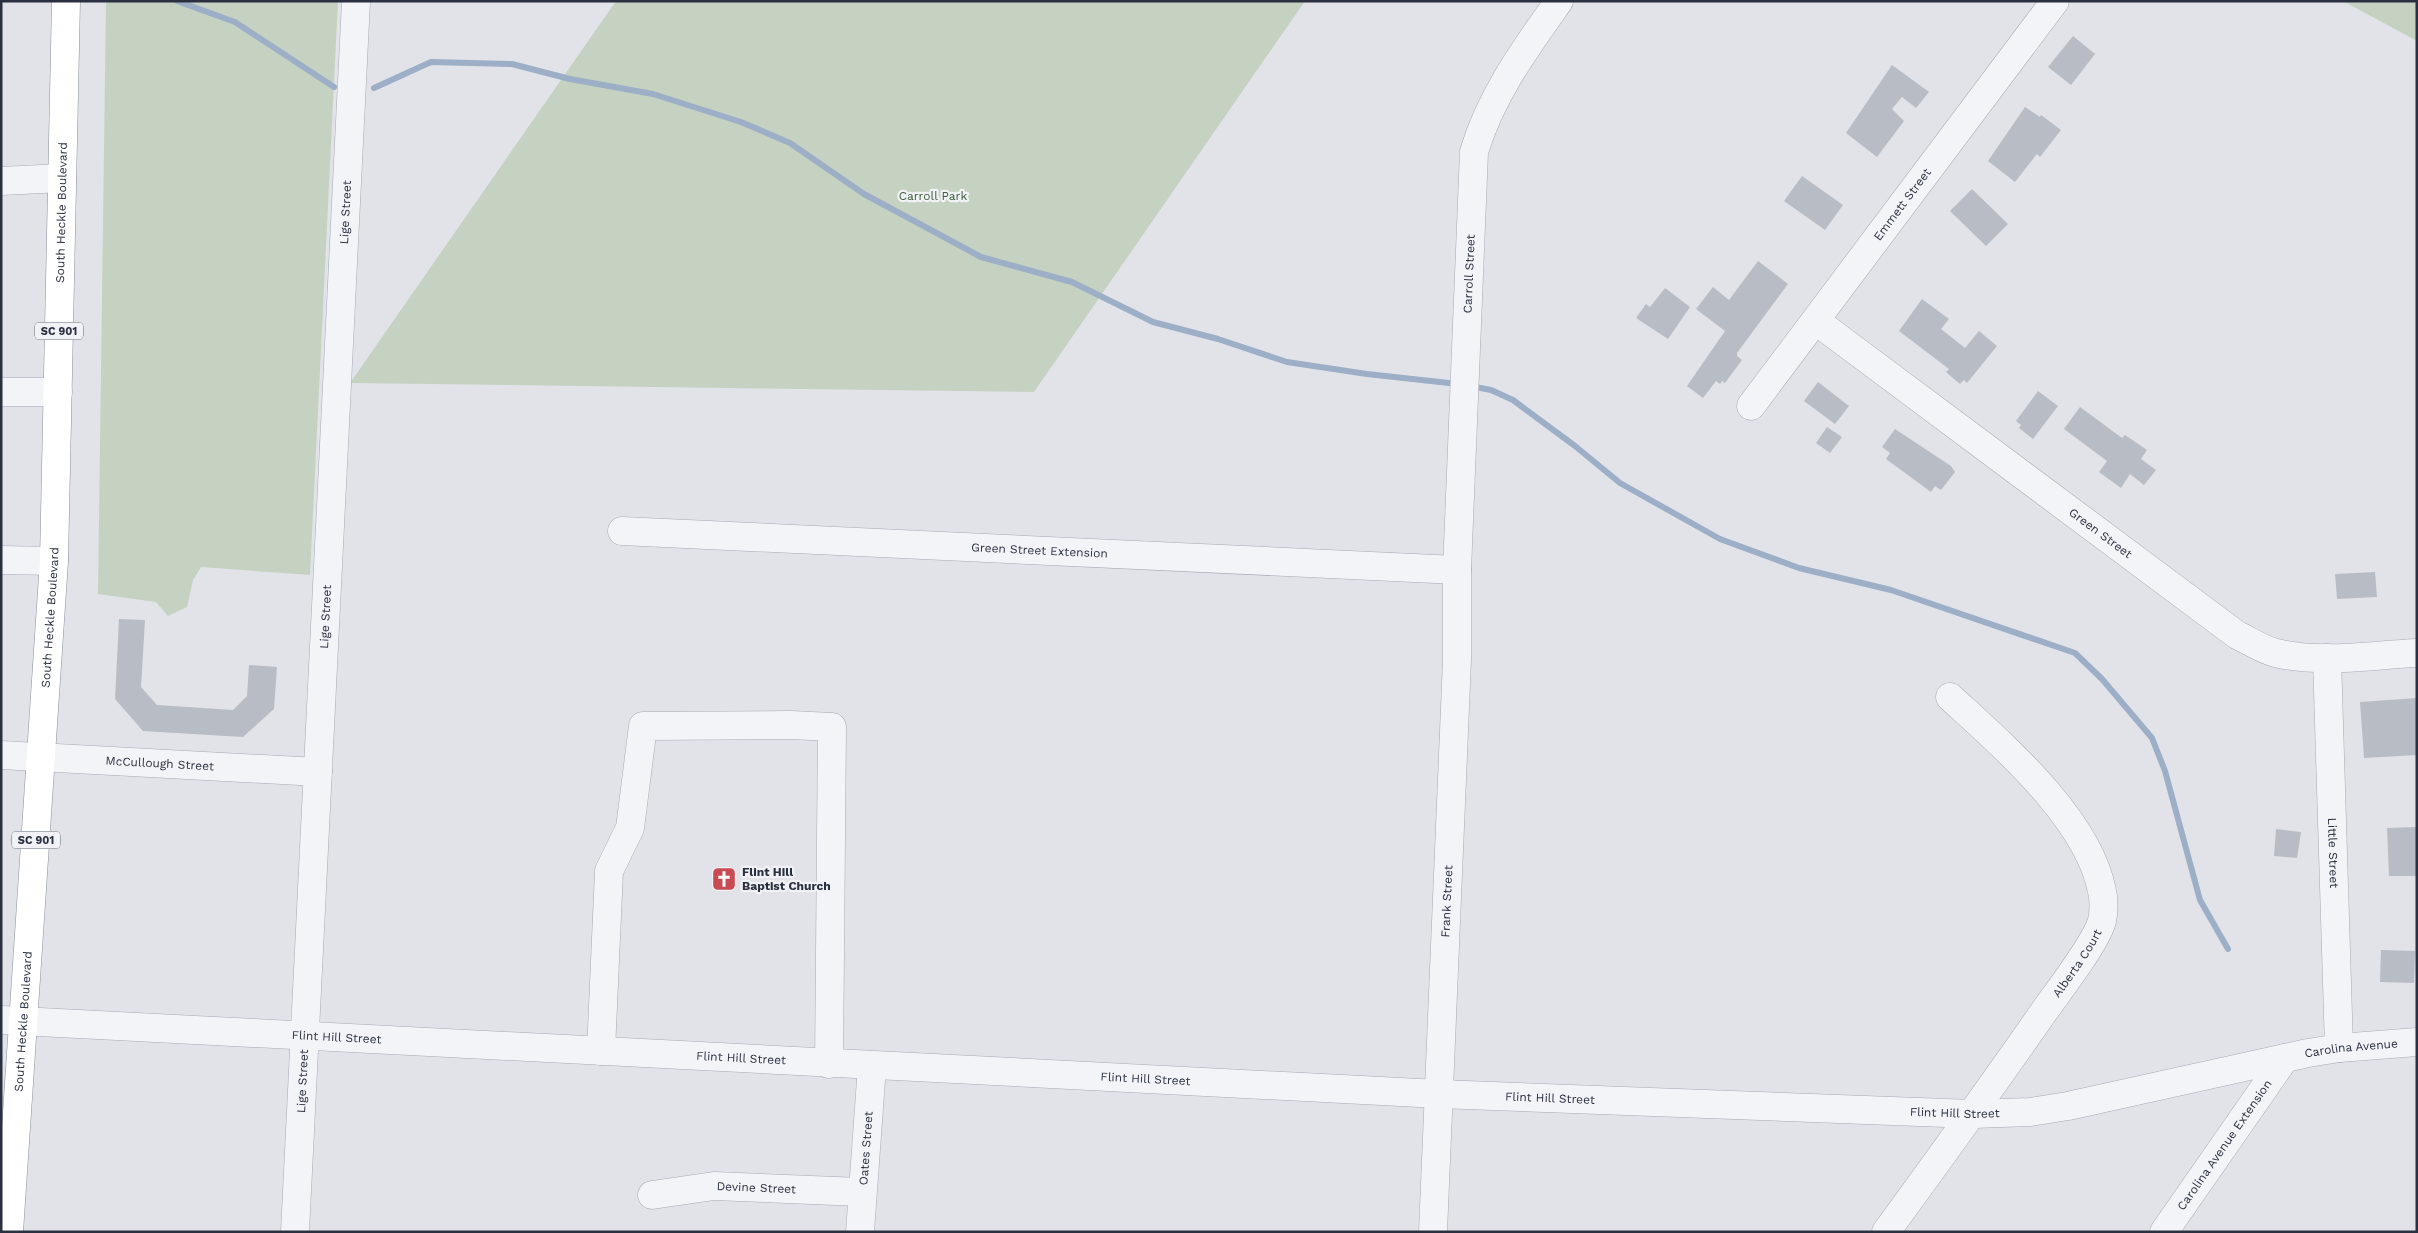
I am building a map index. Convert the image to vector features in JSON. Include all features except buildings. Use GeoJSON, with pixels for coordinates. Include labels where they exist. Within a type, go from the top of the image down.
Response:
{"type":"FeatureCollection","features":[{"type":"Feature","properties":{"kind":"highway","name":"South Heckle Boulevard"},"geometry":{"type":"LineString","coordinates":[[9,1232],[12,1020],[42,758],[54,561],[66,1]]}},
{"type":"Feature","properties":{"kind":"street","name":"Lige Street"},"geometry":{"type":"LineString","coordinates":[[294,1232],[356,1]]}},
{"type":"Feature","properties":{"kind":"street","name":"Carroll Street"},"geometry":{"type":"LineString","coordinates":[[1457,570],[1474,152],[1483,124],[1496,96],[1516,61],[1559,1]]}},
{"type":"Feature","properties":{"kind":"street","name":"Emmett Street"},"geometry":{"type":"LineString","coordinates":[[1751,406],[2055,1]]}},
{"type":"Feature","properties":{"kind":"street"},"geometry":{"type":"LineString","coordinates":[[1,181],[62,178]]}},
{"type":"Feature","properties":{"kind":"street","name":"Green Street"},"geometry":{"type":"LineString","coordinates":[[1816,321],[2238,635],[2274,652],[2296,657],[2327,658],[2417,653]]}},
{"type":"Feature","properties":{"kind":"street"},"geometry":{"type":"LineString","coordinates":[[1,392],[58,392]]}},
{"type":"Feature","properties":{"kind":"street","name":"Green Street Extension"},"geometry":{"type":"LineString","coordinates":[[622,531],[1457,570]]}},
{"type":"Feature","properties":{"kind":"street"},"geometry":{"type":"LineString","coordinates":[[1,560],[54,561]]}},
{"type":"Feature","properties":{"kind":"street","name":"Frank Street"},"geometry":{"type":"LineString","coordinates":[[1433,1232],[1457,660],[1457,570]]}},
{"type":"Feature","properties":{"kind":"street","name":"Little Street"},"geometry":{"type":"LineString","coordinates":[[2327,658],[2340,1048]]}},
{"type":"Feature","properties":{"kind":"street","name":"Alberta Court"},"geometry":{"type":"LineString","coordinates":[[1886,1232],[1973,1114],[2094,936],[2102,921],[2102,892],[2088,850],[2055,804],[2008,751],[1950,697]]}},
{"type":"Feature","properties":{"kind":"street"},"geometry":{"type":"LineString","coordinates":[[601,1051],[609,871],[630,828],[643,726],[824,726],[832,727],[829,1064]]}},
{"type":"Feature","properties":{"kind":"street","name":"McCullough Street"},"geometry":{"type":"LineString","coordinates":[[1,755],[318,772]]}},
{"type":"Feature","properties":{"kind":"street","name":"Flint Hill Street"},"geometry":{"type":"LineString","coordinates":[[12,1020],[304,1034],[829,1064],[1438,1094],[1973,1114],[2030,1112],[2068,1106],[2285,1058]]}},
{"type":"Feature","properties":{"kind":"street","name":"Carolina Avenue"},"geometry":{"type":"LineString","coordinates":[[2285,1058],[2340,1048],[2417,1042]]}},
{"type":"Feature","properties":{"kind":"street","name":"Carolina Avenue Extension"},"geometry":{"type":"LineString","coordinates":[[2164,1232],[2285,1058]]}},
{"type":"Feature","properties":{"kind":"street","name":"Oates Street"},"geometry":{"type":"LineString","coordinates":[[860,1232],[872,1066]]}},
{"type":"Feature","properties":{"kind":"street","name":"Devine Street"},"geometry":{"type":"LineString","coordinates":[[652,1195],[714,1186],[862,1192]]}},
{"type":"Feature","properties":{"kind":"green space"},"geometry":{"type":"Polygon","coordinates":[[[106,1],[338,1],[310,575],[201,567],[193,580],[187,607],[168,616],[156,602],[98,594],[106,1]]]}},
{"type":"Feature","properties":{"kind":"green space","name":"Carroll Park"},"geometry":{"type":"Polygon","coordinates":[[[616,1],[1305,1],[1034,392],[350,383],[616,1]]]}},
{"type":"Feature","properties":{"kind":"green space"},"geometry":{"type":"Polygon","coordinates":[[[2343,1],[2417,1],[2417,41],[2343,1]]]}},
{"type":"Feature","properties":{"kind":"waterway"},"geometry":{"type":"LineString","coordinates":[[177,1],[235,22],[334,87]]}},
{"type":"Feature","properties":{"kind":"waterway"},"geometry":{"type":"LineString","coordinates":[[374,88],[431,62],[512,64],[570,79],[653,94],[741,122],[790,143],[864,194],[981,257],[1072,282],[1153,322],[1218,339],[1287,362],[1367,374],[1458,384]]}},
{"type":"Feature","properties":{"kind":"waterway"},"geometry":{"type":"LineString","coordinates":[[1470,386],[1491,390],[1513,400],[1575,446],[1620,483],[1720,539],[1799,568],[1891,590],[2075,653],[2102,679],[2152,738],[2165,771],[2200,900],[2228,949]]}},
{"type":"Feature","properties":{"kind":"place","name":"Flint Hill Baptist Church"},"geometry":{"type":"Point","coordinates":[724,879]}}]}
